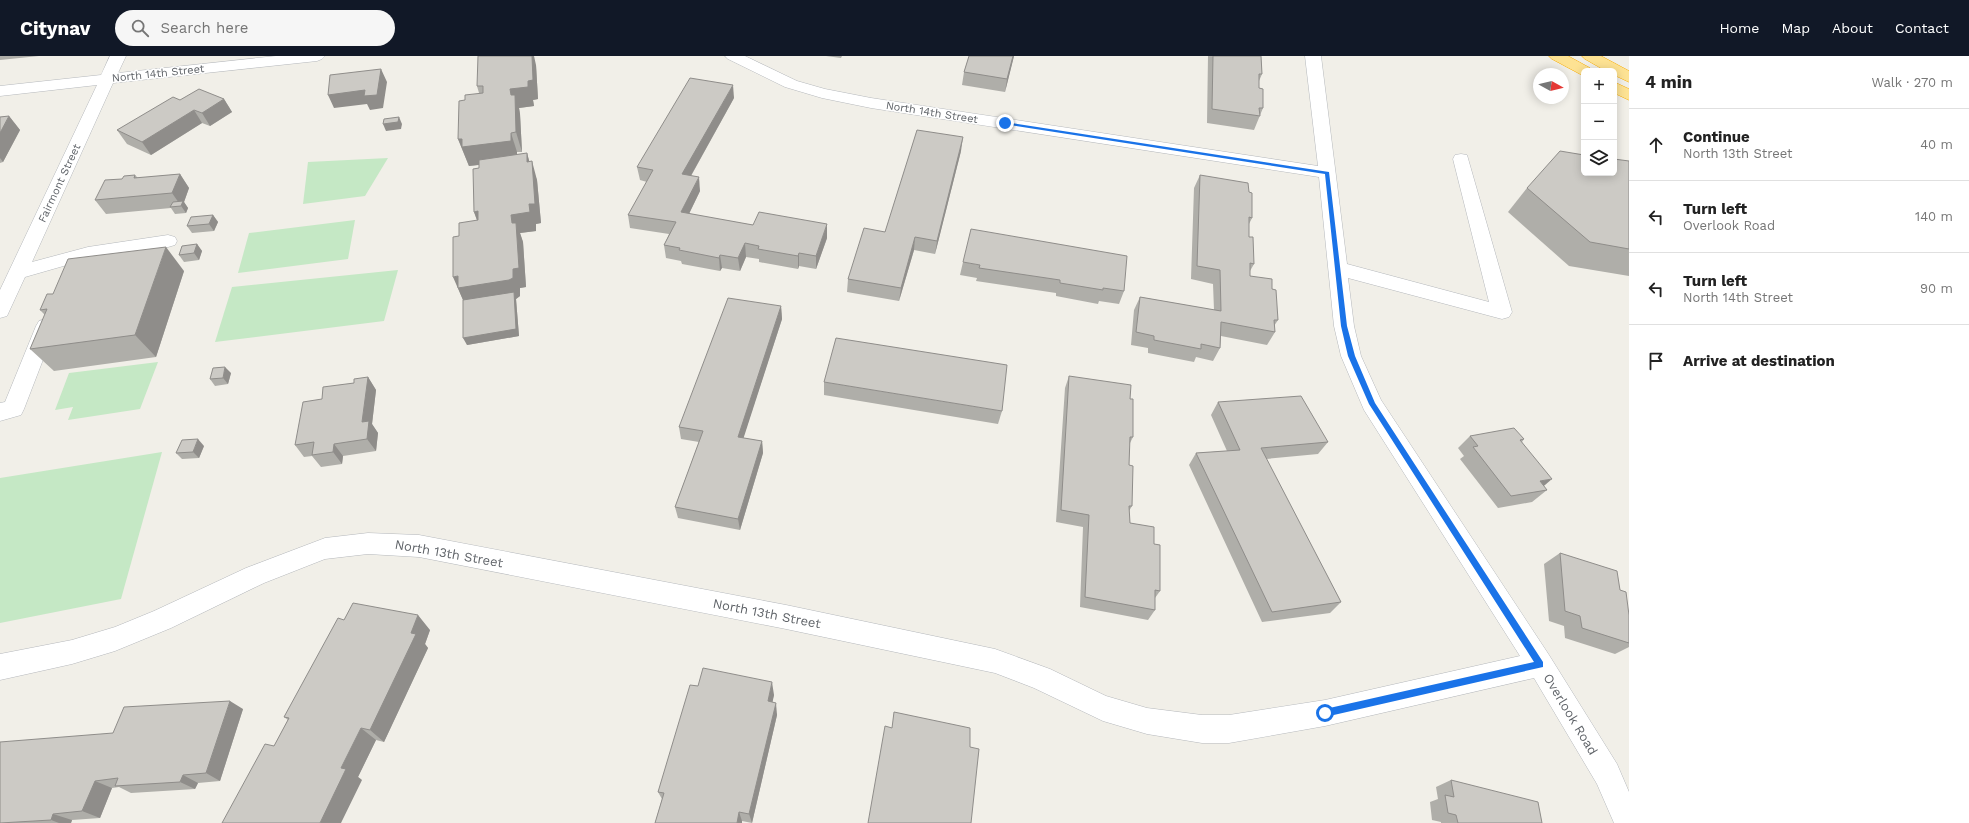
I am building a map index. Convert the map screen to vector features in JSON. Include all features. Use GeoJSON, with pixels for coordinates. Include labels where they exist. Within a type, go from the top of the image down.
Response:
{"type":"FeatureCollection","features":[{"type":"Feature","properties":{"kind":"highway"},"geometry":{"type":"LineString","coordinates":[[1557,56],[1581,69]]}},
{"type":"Feature","properties":{"kind":"highway"},"geometry":{"type":"LineString","coordinates":[[1590,56],[1629,77]]}},
{"type":"Feature","properties":{"kind":"highway"},"geometry":{"type":"LineString","coordinates":[[1617,89],[1629,95]]}},
{"type":"Feature","properties":{"kind":"street","name":"North 14th Street"},"geometry":{"type":"LineString","coordinates":[[0,91],[317,56]]}},
{"type":"Feature","properties":{"kind":"street","name":"North 14th Street"},"geometry":{"type":"LineString","coordinates":[[733,56],[791,84],[822,93],[871,103],[1327,173]]}},
{"type":"Feature","properties":{"kind":"street","name":"Overlook Road"},"geometry":{"type":"LineString","coordinates":[[1313,56],[1344,326],[1352,356],[1372,404],[1540,664],[1607,774],[1628,823]]}},
{"type":"Feature","properties":{"kind":"street","name":"Fairmont Street"},"geometry":{"type":"LineString","coordinates":[[0,311],[108,79],[123,57]]}},
{"type":"Feature","properties":{"kind":"street"},"geometry":{"type":"LineString","coordinates":[[1337,268],[1502,312],[1461,159]]}},
{"type":"Feature","properties":{"kind":"street"},"geometry":{"type":"LineString","coordinates":[[17,274],[88,253],[168,241]]}},
{"type":"Feature","properties":{"kind":"street"},"geometry":{"type":"LineString","coordinates":[[65,279],[73,258]]}},
{"type":"Feature","properties":{"kind":"street"},"geometry":{"type":"LineString","coordinates":[[0,412],[13,409],[53,308]]}},
{"type":"Feature","properties":{"kind":"street","name":"North 13th Street"},"geometry":{"type":"LineString","coordinates":[[0,667],[63,656],[115,640],[179,612],[240,581],[292,560],[337,546],[383,542],[419,546],[727,605],[995,661],[1041,678],[1103,708],[1147,722],[1202,729],[1229,729],[1325,713],[1540,664]]}},
{"type":"Feature","properties":{"kind":"green space"},"geometry":{"type":"Polygon","coordinates":[[[388,158],[365,196],[303,204],[308,162],[388,158]]]}},
{"type":"Feature","properties":{"kind":"green space"},"geometry":{"type":"Polygon","coordinates":[[[355,220],[348,259],[238,273],[249,233],[355,220]]]}},
{"type":"Feature","properties":{"kind":"green space"},"geometry":{"type":"Polygon","coordinates":[[[398,270],[384,321],[215,342],[232,287],[398,270]]]}},
{"type":"Feature","properties":{"kind":"green space"},"geometry":{"type":"Polygon","coordinates":[[[158,362],[140,409],[68,420],[73,407],[55,410],[69,373],[158,362]]]}},
{"type":"Feature","properties":{"kind":"green space"},"geometry":{"type":"Polygon","coordinates":[[[162,452],[121,599],[0,623],[0,478],[162,452]]]}},
{"type":"Feature","properties":{"kind":"building"},"geometry":{"type":"Polygon","coordinates":[[[478,56],[532,56],[533,80],[528,81],[528,87],[510,89],[511,95],[515,95],[516,132],[511,133],[511,141],[462,147],[462,139],[458,139],[459,101],[465,100],[465,95],[483,93],[483,86],[477,86],[478,56]]]}},
{"type":"Feature","properties":{"kind":"building"},"geometry":{"type":"Polygon","coordinates":[[[969,56],[1013,56],[1007,79],[964,72],[969,56]]]}},
{"type":"Feature","properties":{"kind":"building"},"geometry":{"type":"Polygon","coordinates":[[[1213,56],[1261,56],[1262,74],[1259,74],[1259,88],[1263,89],[1263,108],[1259,108],[1260,116],[1212,109],[1213,56]]]}},
{"type":"Feature","properties":{"kind":"building"},"geometry":{"type":"Polygon","coordinates":[[[381,69],[377,95],[364,96],[365,90],[328,95],[330,75],[381,69]]]}},
{"type":"Feature","properties":{"kind":"building"},"geometry":{"type":"Polygon","coordinates":[[[690,78],[733,85],[682,174],[699,177],[681,212],[753,225],[759,212],[827,224],[816,256],[799,253],[798,256],[758,249],[759,246],[745,243],[738,258],[720,255],[719,258],[679,250],[680,248],[664,245],[676,222],[628,215],[653,170],[637,167],[690,78]]]}},
{"type":"Feature","properties":{"kind":"building"},"geometry":{"type":"Polygon","coordinates":[[[199,89],[224,99],[202,113],[194,110],[142,142],[117,130],[173,97],[180,100],[199,89]]]}},
{"type":"Feature","properties":{"kind":"building"},"geometry":{"type":"Polygon","coordinates":[[[9,116],[0,133],[0,117],[9,116]]]}},
{"type":"Feature","properties":{"kind":"building"},"geometry":{"type":"Polygon","coordinates":[[[399,117],[398,122],[383,124],[384,119],[399,117]]]}},
{"type":"Feature","properties":{"kind":"building"},"geometry":{"type":"Polygon","coordinates":[[[917,130],[963,137],[937,241],[915,237],[901,288],[848,279],[864,228],[885,232],[917,130]]]}},
{"type":"Feature","properties":{"kind":"building"},"geometry":{"type":"Polygon","coordinates":[[[1560,151],[1581,154],[1581,176],[1617,176],[1617,159],[1629,161],[1629,249],[1590,242],[1527,188],[1560,151]]]}},
{"type":"Feature","properties":{"kind":"building"},"geometry":{"type":"Polygon","coordinates":[[[527,153],[527,162],[532,161],[535,204],[529,204],[530,212],[511,215],[512,223],[516,223],[519,268],[513,269],[513,278],[509,280],[458,288],[458,276],[453,277],[453,237],[459,236],[459,223],[478,220],[478,211],[474,212],[473,169],[479,168],[479,160],[527,153]]]}},
{"type":"Feature","properties":{"kind":"building"},"geometry":{"type":"Polygon","coordinates":[[[180,174],[172,193],[95,200],[105,180],[122,179],[124,176],[135,175],[134,178],[180,174]]]}},
{"type":"Feature","properties":{"kind":"building"},"geometry":{"type":"Polygon","coordinates":[[[1200,175],[1248,183],[1249,192],[1252,193],[1252,218],[1249,217],[1249,237],[1253,237],[1254,264],[1250,263],[1250,276],[1272,279],[1272,289],[1276,290],[1278,320],[1274,320],[1275,332],[1221,322],[1220,348],[1201,344],[1201,349],[1154,340],[1154,336],[1136,332],[1140,297],[1221,311],[1220,270],[1197,266],[1200,175]]]}},
{"type":"Feature","properties":{"kind":"building"},"geometry":{"type":"Polygon","coordinates":[[[183,201],[181,206],[170,207],[173,202],[183,201]]]}},
{"type":"Feature","properties":{"kind":"building"},"geometry":{"type":"Polygon","coordinates":[[[213,215],[209,224],[187,226],[191,217],[213,215]]]}},
{"type":"Feature","properties":{"kind":"building"},"geometry":{"type":"Polygon","coordinates":[[[971,229],[1127,256],[1124,291],[1103,288],[1103,290],[1060,283],[1060,280],[979,268],[980,265],[963,262],[971,229]]]}},
{"type":"Feature","properties":{"kind":"building"},"geometry":{"type":"Polygon","coordinates":[[[197,244],[194,253],[179,255],[182,246],[197,244]]]}},
{"type":"Feature","properties":{"kind":"building"},"geometry":{"type":"Polygon","coordinates":[[[166,247],[135,335],[30,349],[47,309],[40,310],[47,294],[53,294],[68,259],[166,247]]]}},
{"type":"Feature","properties":{"kind":"building"},"geometry":{"type":"Polygon","coordinates":[[[514,292],[516,329],[463,338],[463,300],[514,292]]]}},
{"type":"Feature","properties":{"kind":"building"},"geometry":{"type":"Polygon","coordinates":[[[728,298],[781,306],[738,437],[762,441],[738,519],[675,507],[703,431],[679,427],[728,298]]]}},
{"type":"Feature","properties":{"kind":"building"},"geometry":{"type":"Polygon","coordinates":[[[836,338],[1007,365],[1002,411],[824,382],[836,338]]]}},
{"type":"Feature","properties":{"kind":"building"},"geometry":{"type":"Polygon","coordinates":[[[225,367],[223,378],[210,379],[213,368],[225,367]]]}},
{"type":"Feature","properties":{"kind":"building"},"geometry":{"type":"Polygon","coordinates":[[[1069,376],[1131,385],[1130,399],[1133,399],[1133,437],[1130,437],[1129,465],[1133,466],[1132,506],[1129,506],[1130,523],[1154,527],[1154,544],[1160,545],[1160,591],[1155,590],[1155,610],[1085,597],[1089,515],[1061,510],[1069,376]]]}},
{"type":"Feature","properties":{"kind":"building"},"geometry":{"type":"Polygon","coordinates":[[[368,377],[362,422],[369,421],[367,439],[334,444],[333,452],[312,455],[314,442],[295,445],[303,402],[322,399],[323,387],[354,383],[354,379],[368,377]]]}},
{"type":"Feature","properties":{"kind":"building"},"geometry":{"type":"Polygon","coordinates":[[[1301,396],[1328,442],[1261,448],[1341,602],[1272,612],[1196,453],[1240,450],[1218,402],[1301,396]]]}},
{"type":"Feature","properties":{"kind":"building"},"geometry":{"type":"Polygon","coordinates":[[[1514,428],[1524,439],[1520,440],[1552,479],[1540,481],[1547,490],[1511,496],[1473,447],[1478,446],[1470,436],[1514,428]]]}},
{"type":"Feature","properties":{"kind":"building"},"geometry":{"type":"Polygon","coordinates":[[[198,439],[193,452],[176,453],[182,440],[198,439]]]}},
{"type":"Feature","properties":{"kind":"building"},"geometry":{"type":"Polygon","coordinates":[[[1560,553],[1617,571],[1620,590],[1626,592],[1629,615],[1629,643],[1582,628],[1580,616],[1565,611],[1560,553]]]}},
{"type":"Feature","properties":{"kind":"building"},"geometry":{"type":"Polygon","coordinates":[[[353,603],[418,615],[411,633],[416,634],[370,730],[361,728],[341,768],[346,769],[320,823],[222,823],[265,744],[274,746],[289,718],[284,717],[338,618],[344,620],[353,603]]]}},
{"type":"Feature","properties":{"kind":"building"},"geometry":{"type":"Polygon","coordinates":[[[703,668],[772,682],[768,701],[776,703],[749,814],[739,812],[737,823],[655,823],[664,793],[658,792],[690,685],[698,686],[703,668]]]}},
{"type":"Feature","properties":{"kind":"building"},"geometry":{"type":"Polygon","coordinates":[[[230,701],[206,773],[183,775],[180,782],[115,786],[118,778],[95,781],[82,811],[53,814],[51,820],[0,823],[0,742],[113,733],[124,707],[230,701]]]}},
{"type":"Feature","properties":{"kind":"building"},"geometry":{"type":"Polygon","coordinates":[[[894,712],[970,728],[970,747],[979,749],[971,823],[868,823],[885,726],[892,728],[894,712]]]}},
{"type":"Feature","properties":{"kind":"building"},"geometry":{"type":"Polygon","coordinates":[[[1451,780],[1538,802],[1542,823],[1458,823],[1456,815],[1448,813],[1445,795],[1454,797],[1451,780]]]}},
{"type":"Feature","properties":{"kind":"route"},"geometry":{"type":"LineString","coordinates":[[1005,123],[1327,173],[1344,326],[1352,356],[1372,404],[1540,664],[1325,713]]}}]}
